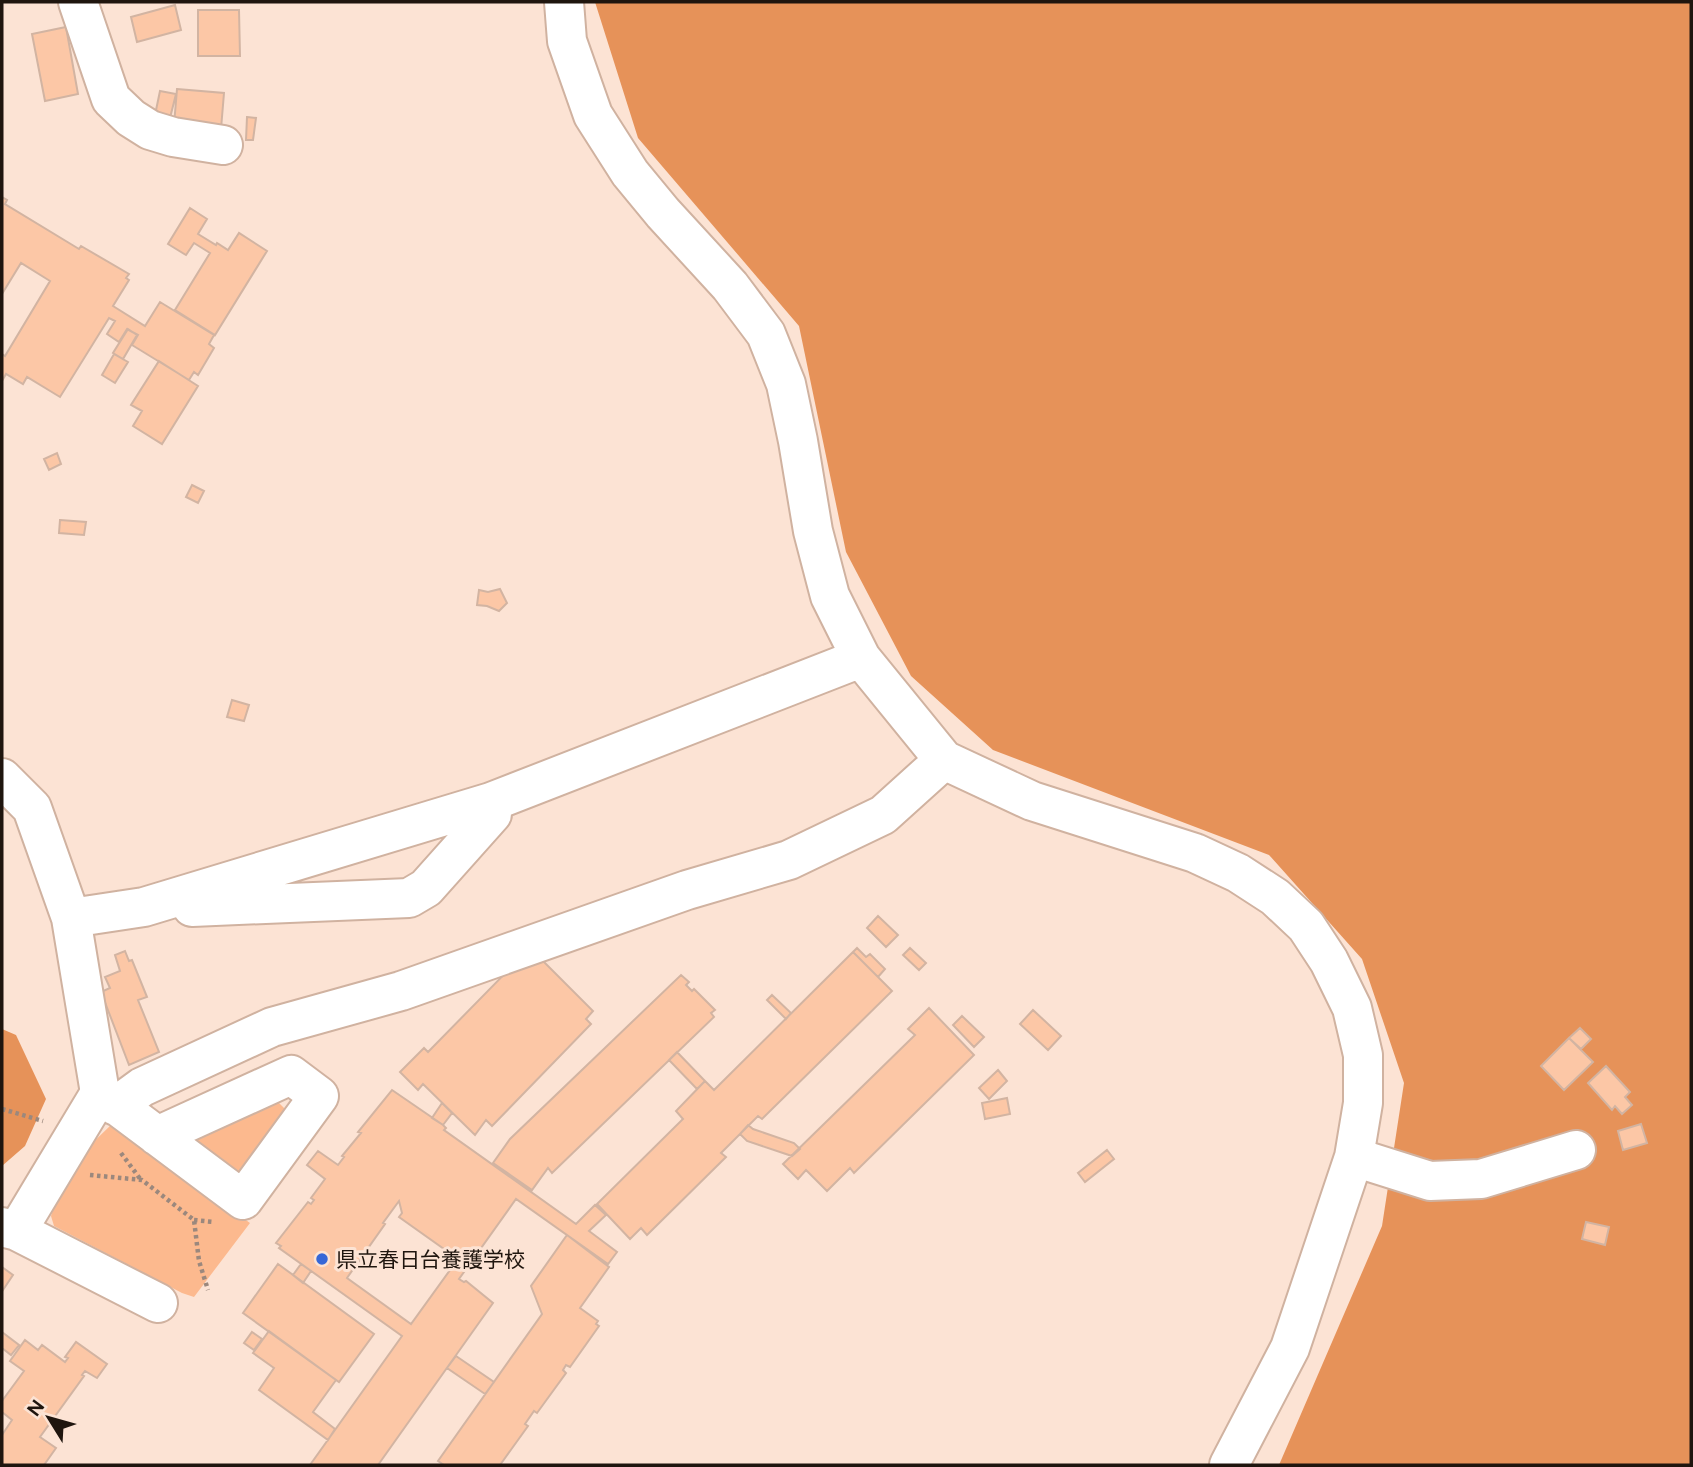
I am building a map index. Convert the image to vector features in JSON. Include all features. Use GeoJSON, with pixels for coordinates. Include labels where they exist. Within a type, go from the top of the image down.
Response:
{"type":"FeatureCollection","features":[{"type":"Feature","properties":{"kind":"street"},"geometry":{"type":"LineString","coordinates":[[78,2],[111,99],[131,118],[150,130],[223,145]]}},
{"type":"Feature","properties":{"kind":"street"},"geometry":{"type":"LineString","coordinates":[[564,2],[567,41],[593,116],[630,173],[730,286],[766,334],[786,384],[813,531],[830,596],[861,658],[944,760],[1032,801],[1195,853],[1238,873],[1275,897],[1306,926],[1329,961],[1352,1008],[1363,1055],[1363,1103],[1354,1157],[1290,1348],[1229,1465]]}},
{"type":"Feature","properties":{"kind":"street"},"geometry":{"type":"LineString","coordinates":[[71,918],[145,907],[491,802],[861,658]]}},
{"type":"Feature","properties":{"kind":"street"},"geometry":{"type":"LineString","coordinates":[[158,1304],[9,1229],[50,1175],[77,1131],[108,1100],[272,1027],[401,991],[687,890],[789,860],[883,815],[944,760]]}},
{"type":"Feature","properties":{"kind":"street"},"geometry":{"type":"LineString","coordinates":[[2,778],[32,808],[71,918],[108,1100],[157,1136]]}},
{"type":"Feature","properties":{"kind":"street"},"geometry":{"type":"LineString","coordinates":[[124,910],[410,898],[426,888],[492,814],[491,802]]}},
{"type":"Feature","properties":{"kind":"street"},"geometry":{"type":"LineString","coordinates":[[1354,1157],[1430,1181],[1481,1178],[1576,1150]]}},
{"type":"Feature","properties":{"kind":"path"},"geometry":{"type":"LineString","coordinates":[[2,1109],[77,1131]]}},
{"type":"Feature","properties":{"kind":"path"},"geometry":{"type":"LineString","coordinates":[[50,1175],[142,1180],[194,1220],[199,1261],[208,1290]]}},
{"type":"Feature","properties":{"kind":"shaded area"},"geometry":{"type":"Polygon","coordinates":[[[595,2],[1691,2],[1691,1465],[1279,1465],[1382,1226],[1404,1083],[1362,959],[1269,855],[993,750],[911,676],[846,552],[799,326],[638,138],[595,2]]]}},
{"type":"Feature","properties":{"kind":"shaded area"},"geometry":{"type":"Polygon","coordinates":[[[2,1029],[16,1035],[46,1099],[25,1146],[2,1166],[2,1029]]]}},
{"type":"Feature","properties":{"kind":"shaded area"},"geometry":{"type":"Polygon","coordinates":[[[277,1101],[285,1109],[286,1116],[244,1178],[192,1151],[193,1131],[277,1101]]]}},
{"type":"Feature","properties":{"kind":"shaded area"},"geometry":{"type":"Polygon","coordinates":[[[111,1125],[250,1223],[194,1297],[54,1226],[51,1216],[55,1203],[80,1155],[111,1125]]]}},
{"type":"Feature","properties":{"kind":"building"},"geometry":{"type":"Polygon","coordinates":[[[175,5],[181,30],[137,42],[131,17],[175,5]]]}},
{"type":"Feature","properties":{"kind":"building"},"geometry":{"type":"Polygon","coordinates":[[[198,10],[239,10],[240,56],[198,56],[198,10]]]}},
{"type":"Feature","properties":{"kind":"building"},"geometry":{"type":"Polygon","coordinates":[[[66,27],[78,94],[45,101],[32,34],[66,27]]]}},
{"type":"Feature","properties":{"kind":"building"},"geometry":{"type":"Polygon","coordinates":[[[177,89],[224,93],[221,129],[174,125],[177,89]]]}},
{"type":"Feature","properties":{"kind":"building"},"geometry":{"type":"Polygon","coordinates":[[[160,91],[176,94],[170,118],[155,115],[160,91]]]}},
{"type":"Feature","properties":{"kind":"building"},"geometry":{"type":"Polygon","coordinates":[[[247,117],[256,118],[253,140],[246,140],[247,117]]]}},
{"type":"Feature","properties":{"kind":"building"},"geometry":{"type":"Polygon","coordinates":[[[2,197],[7,200],[5,204],[79,249],[81,246],[129,274],[126,278],[129,280],[113,306],[145,326],[160,302],[214,335],[209,344],[214,348],[198,375],[194,372],[189,380],[132,345],[138,335],[127,329],[119,342],[107,334],[115,321],[109,318],[60,397],[27,377],[23,384],[6,374],[2,381],[2,354],[5,356],[50,281],[21,263],[2,294],[2,197]]]}},
{"type":"Feature","properties":{"kind":"building"},"geometry":{"type":"Polygon","coordinates":[[[190,208],[207,219],[198,234],[216,245],[217,243],[228,250],[239,233],[267,251],[215,335],[175,310],[210,253],[194,243],[186,255],[168,244],[190,208]]]}},
{"type":"Feature","properties":{"kind":"building"},"geometry":{"type":"Polygon","coordinates":[[[128,329],[137,335],[123,359],[113,353],[128,329]]]}},
{"type":"Feature","properties":{"kind":"building"},"geometry":{"type":"Polygon","coordinates":[[[114,354],[128,362],[115,383],[102,375],[114,354]]]}},
{"type":"Feature","properties":{"kind":"building"},"geometry":{"type":"Polygon","coordinates":[[[159,361],[198,386],[162,444],[133,426],[142,411],[131,405],[159,361]]]}},
{"type":"Feature","properties":{"kind":"building"},"geometry":{"type":"Polygon","coordinates":[[[57,453],[61,464],[49,470],[44,459],[57,453]]]}},
{"type":"Feature","properties":{"kind":"building"},"geometry":{"type":"Polygon","coordinates":[[[192,485],[204,491],[198,503],[186,497],[192,485]]]}},
{"type":"Feature","properties":{"kind":"building"},"geometry":{"type":"Polygon","coordinates":[[[60,520],[86,522],[84,535],[59,533],[60,520]]]}},
{"type":"Feature","properties":{"kind":"building"},"geometry":{"type":"Polygon","coordinates":[[[500,589],[507,603],[499,611],[477,605],[479,590],[488,592],[500,589]]]}},
{"type":"Feature","properties":{"kind":"building"},"geometry":{"type":"Polygon","coordinates":[[[232,700],[249,705],[244,721],[227,717],[232,700]]]}},
{"type":"Feature","properties":{"kind":"building"},"geometry":{"type":"Polygon","coordinates":[[[878,916],[898,935],[886,947],[867,928],[878,916]]]}},
{"type":"Feature","properties":{"kind":"building"},"geometry":{"type":"Polygon","coordinates":[[[530,948],[593,1011],[586,1019],[591,1024],[492,1126],[486,1120],[475,1135],[423,1084],[418,1090],[400,1072],[424,1048],[428,1052],[530,948]]]}},
{"type":"Feature","properties":{"kind":"building"},"geometry":{"type":"Polygon","coordinates":[[[857,948],[866,957],[870,954],[885,969],[878,977],[853,952],[857,948]]]}},
{"type":"Feature","properties":{"kind":"building"},"geometry":{"type":"Polygon","coordinates":[[[910,948],[926,963],[919,970],[903,955],[910,948]]]}},
{"type":"Feature","properties":{"kind":"building"},"geometry":{"type":"Polygon","coordinates":[[[125,951],[129,961],[132,960],[147,997],[138,1000],[159,1052],[129,1065],[101,992],[110,988],[105,977],[120,971],[115,955],[125,951]]]}},
{"type":"Feature","properties":{"kind":"building"},"geometry":{"type":"Polygon","coordinates":[[[853,952],[892,991],[762,1119],[758,1116],[721,1153],[726,1157],[647,1235],[641,1228],[630,1239],[597,1204],[683,1119],[676,1111],[705,1081],[714,1090],[853,952]]]}},
{"type":"Feature","properties":{"kind":"building"},"geometry":{"type":"Polygon","coordinates":[[[681,975],[689,982],[686,985],[692,991],[694,989],[715,1010],[711,1013],[714,1017],[552,1173],[548,1168],[532,1190],[493,1163],[510,1139],[681,975]]]}},
{"type":"Feature","properties":{"kind":"building"},"geometry":{"type":"Polygon","coordinates":[[[772,995],[791,1013],[786,1019],[767,1000],[772,995]]]}},
{"type":"Feature","properties":{"kind":"building"},"geometry":{"type":"Polygon","coordinates":[[[929,1008],[974,1055],[854,1173],[850,1168],[827,1191],[806,1170],[798,1179],[783,1164],[915,1035],[908,1029],[929,1008]]]}},
{"type":"Feature","properties":{"kind":"building"},"geometry":{"type":"Polygon","coordinates":[[[1033,1010],[1061,1036],[1048,1050],[1020,1024],[1033,1010]]]}},
{"type":"Feature","properties":{"kind":"building"},"geometry":{"type":"Polygon","coordinates":[[[962,1016],[984,1037],[974,1047],[953,1025],[962,1016]]]}},
{"type":"Feature","properties":{"kind":"building"},"geometry":{"type":"Polygon","coordinates":[[[1580,1028],[1591,1039],[1581,1049],[1569,1038],[1580,1028]]]}},
{"type":"Feature","properties":{"kind":"building"},"geometry":{"type":"Polygon","coordinates":[[[1569,1038],[1593,1062],[1564,1090],[1541,1066],[1569,1038]]]}},
{"type":"Feature","properties":{"kind":"building"},"geometry":{"type":"Polygon","coordinates":[[[677,1052],[705,1081],[697,1089],[669,1060],[677,1052]]]}},
{"type":"Feature","properties":{"kind":"building"},"geometry":{"type":"Polygon","coordinates":[[[1606,1066],[1630,1092],[1625,1097],[1632,1105],[1622,1114],[1615,1106],[1612,1110],[1588,1083],[1606,1066]]]}},
{"type":"Feature","properties":{"kind":"building"},"geometry":{"type":"Polygon","coordinates":[[[998,1070],[1007,1081],[989,1099],[979,1088],[998,1070]]]}},
{"type":"Feature","properties":{"kind":"building"},"geometry":{"type":"Polygon","coordinates":[[[392,1090],[576,1224],[595,1205],[606,1215],[589,1231],[617,1252],[608,1264],[516,1199],[459,1279],[466,1281],[493,1303],[378,1465],[310,1465],[402,1336],[279,1248],[281,1246],[276,1243],[308,1202],[311,1204],[314,1200],[311,1198],[325,1179],[307,1165],[318,1151],[338,1165],[361,1133],[358,1132],[392,1090]],[[399,1201],[347,1278],[411,1324],[458,1259],[399,1217],[402,1213],[399,1201]]]}},
{"type":"Feature","properties":{"kind":"building"},"geometry":{"type":"Polygon","coordinates":[[[1007,1098],[1010,1114],[985,1119],[982,1103],[1007,1098]]]}},
{"type":"Feature","properties":{"kind":"building"},"geometry":{"type":"Polygon","coordinates":[[[442,1103],[452,1113],[443,1125],[432,1118],[442,1103]]]}},
{"type":"Feature","properties":{"kind":"building"},"geometry":{"type":"Polygon","coordinates":[[[1641,1124],[1647,1143],[1623,1150],[1618,1131],[1641,1124]]]}},
{"type":"Feature","properties":{"kind":"building"},"geometry":{"type":"Polygon","coordinates":[[[748,1125],[794,1143],[800,1149],[792,1156],[747,1141],[740,1134],[748,1125]]]}},
{"type":"Feature","properties":{"kind":"building"},"geometry":{"type":"Polygon","coordinates":[[[1107,1150],[1114,1159],[1085,1182],[1078,1173],[1107,1150]]]}},
{"type":"Feature","properties":{"kind":"building"},"geometry":{"type":"Polygon","coordinates":[[[1586,1222],[1609,1227],[1605,1245],[1582,1239],[1586,1222]]]}},
{"type":"Feature","properties":{"kind":"building"},"geometry":{"type":"Polygon","coordinates":[[[567,1235],[609,1267],[580,1308],[598,1321],[596,1324],[599,1326],[570,1367],[566,1365],[563,1370],[566,1373],[537,1413],[534,1411],[525,1424],[528,1426],[500,1465],[444,1465],[438,1461],[542,1314],[531,1286],[567,1235]]]}},
{"type":"Feature","properties":{"kind":"building"},"geometry":{"type":"Polygon","coordinates":[[[278,1264],[374,1334],[339,1382],[243,1313],[278,1264]]]}},
{"type":"Feature","properties":{"kind":"building"},"geometry":{"type":"Polygon","coordinates":[[[301,1264],[311,1271],[303,1283],[293,1275],[301,1264]]]}},
{"type":"Feature","properties":{"kind":"building"},"geometry":{"type":"Polygon","coordinates":[[[2,1267],[13,1275],[3,1290],[2,1289],[2,1267]]]}},
{"type":"Feature","properties":{"kind":"building"},"geometry":{"type":"Polygon","coordinates":[[[269,1331],[336,1380],[313,1412],[335,1429],[328,1440],[259,1390],[274,1368],[253,1353],[269,1331]]]}},
{"type":"Feature","properties":{"kind":"building"},"geometry":{"type":"Polygon","coordinates":[[[2,1332],[19,1345],[11,1355],[2,1348],[2,1332]]]}},
{"type":"Feature","properties":{"kind":"building"},"geometry":{"type":"Polygon","coordinates":[[[252,1332],[262,1339],[254,1350],[244,1343],[252,1332]]]}},
{"type":"Feature","properties":{"kind":"building"},"geometry":{"type":"Polygon","coordinates":[[[25,1340],[38,1350],[42,1345],[65,1362],[68,1358],[65,1357],[76,1342],[107,1364],[97,1378],[85,1371],[40,1437],[56,1448],[44,1465],[2,1465],[2,1435],[12,1420],[2,1412],[2,1401],[24,1371],[10,1361],[25,1340]]]}},
{"type":"Feature","properties":{"kind":"building"},"geometry":{"type":"Polygon","coordinates":[[[456,1356],[494,1382],[485,1394],[447,1368],[456,1356]]]}},
{"type":"Feature","properties":{"kind":"place","name":"県立春日台養護学校"},"geometry":{"type":"Point","coordinates":[322,1259]}}]}
